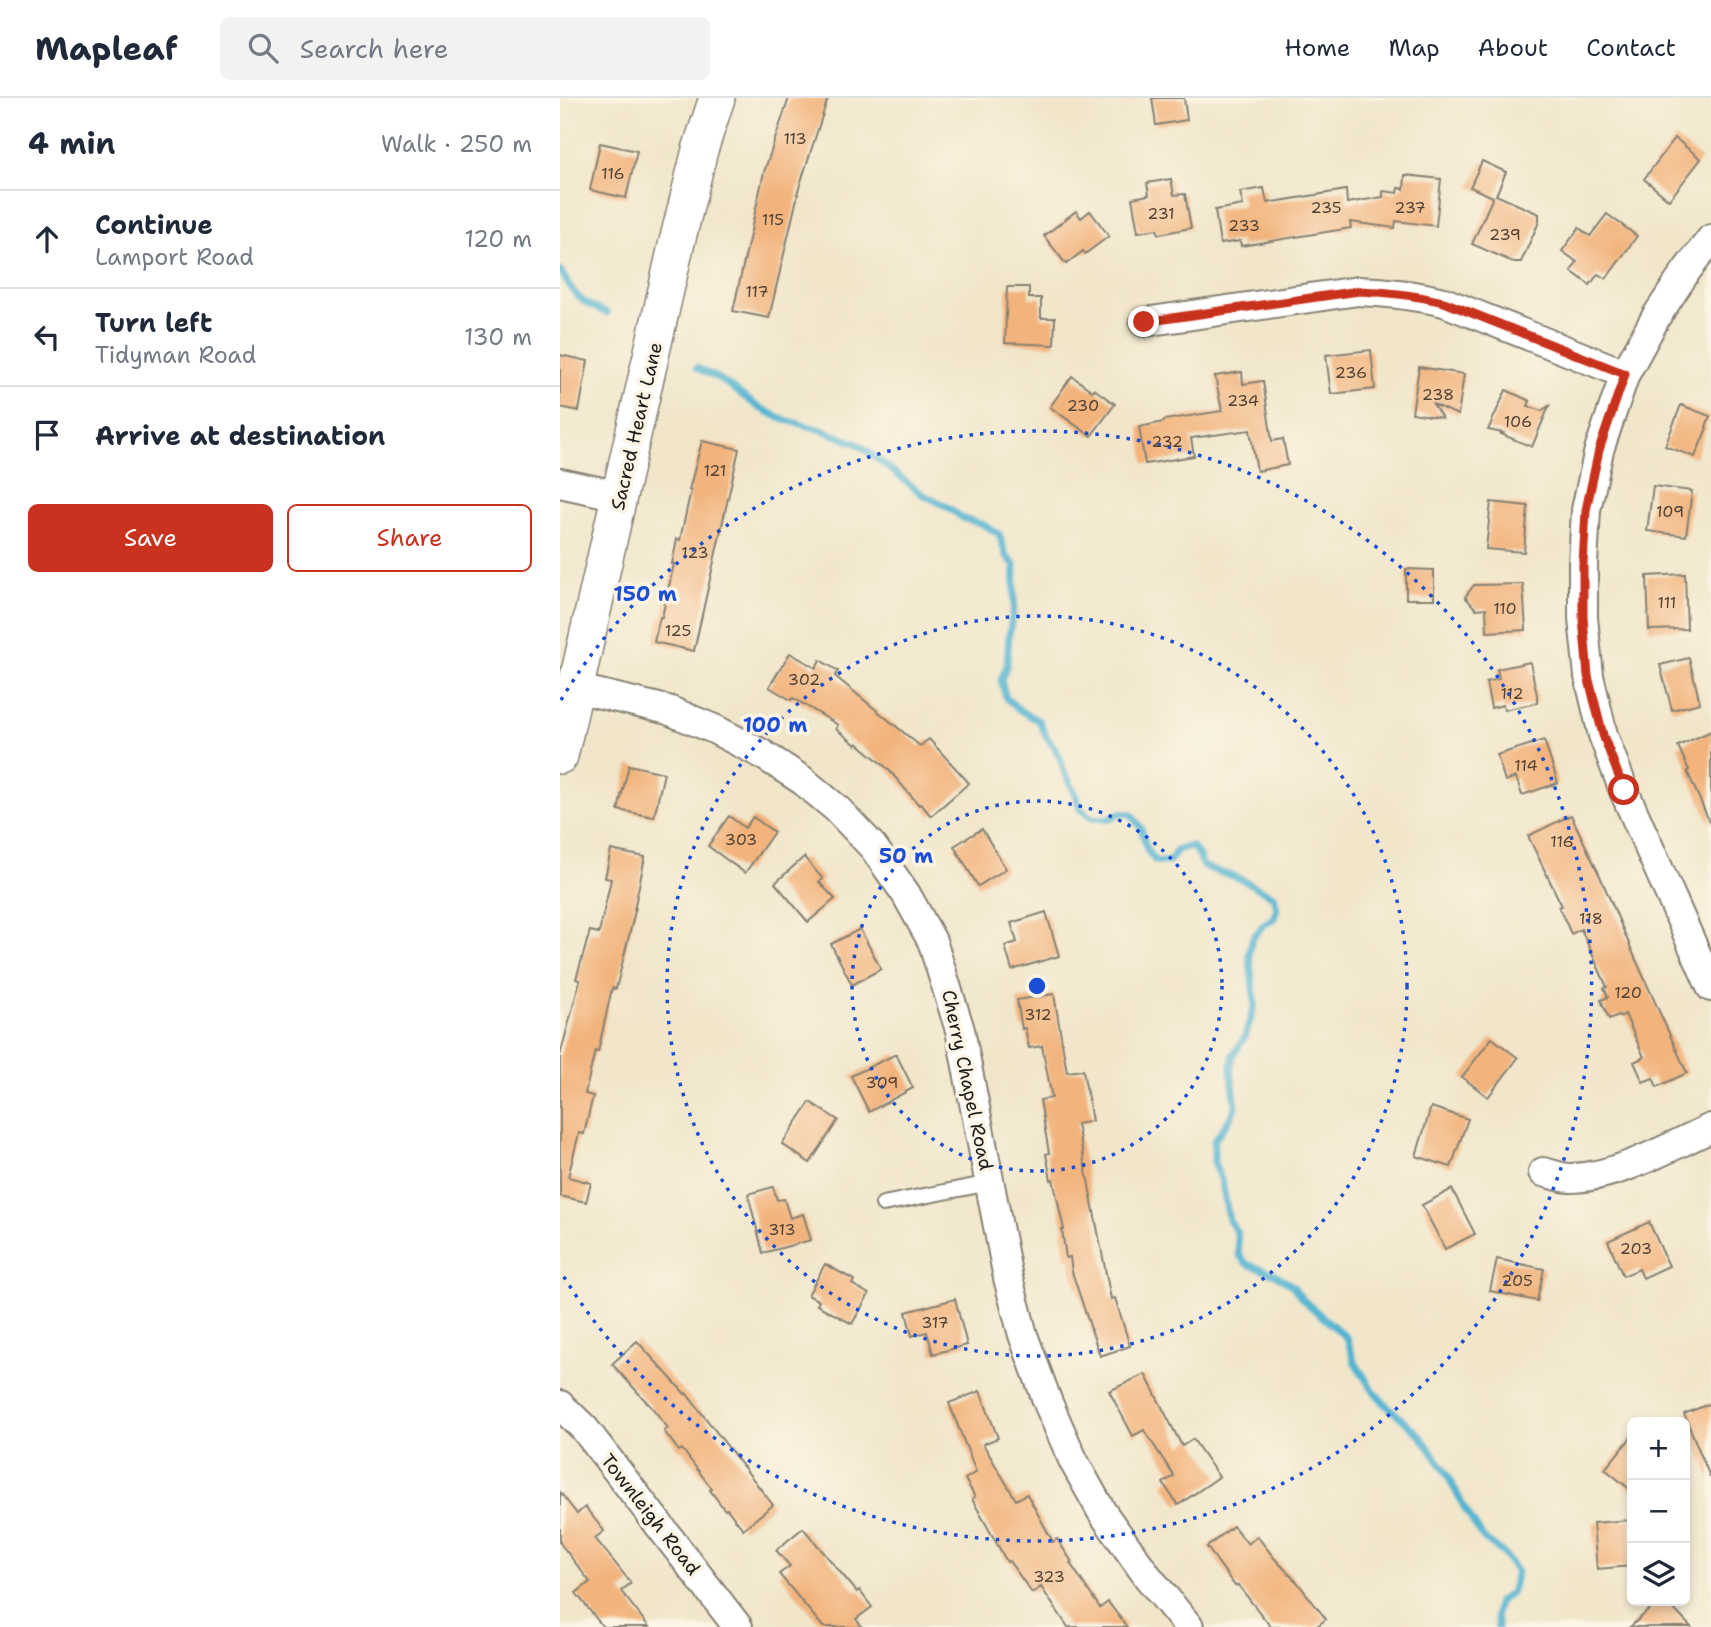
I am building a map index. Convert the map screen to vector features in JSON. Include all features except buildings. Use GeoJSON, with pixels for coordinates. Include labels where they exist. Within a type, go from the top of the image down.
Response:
{"type":"FeatureCollection","features":[{"type":"Feature","properties":{"kind":"street","name":"Sacred Heart Lane"},"geometry":{"type":"LineString","coordinates":[[560,756],[676,246],[700,150],[717,98]]}},
{"type":"Feature","properties":{"kind":"street"},"geometry":{"type":"LineString","coordinates":[[1711,239],[1656,317],[1625,374],[1599,450],[1586,510],[1583,564],[1583,618],[1588,676],[1603,735],[1624,790],[1711,987]]}},
{"type":"Feature","properties":{"kind":"street"},"geometry":{"type":"LineString","coordinates":[[1144,322],[1359,291],[1390,293],[1444,302],[1625,374]]}},
{"type":"Feature","properties":{"kind":"street"},"geometry":{"type":"LineString","coordinates":[[560,482],[620,496]]}},
{"type":"Feature","properties":{"kind":"street","name":"Cherry Chapel Road"},"geometry":{"type":"LineString","coordinates":[[575,688],[668,710],[714,729],[762,754],[803,780],[837,808],[873,847],[906,894],[932,941],[960,1030],[1007,1278],[1023,1335],[1048,1404],[1074,1462],[1102,1512],[1189,1627]]}},
{"type":"Feature","properties":{"kind":"street"},"geometry":{"type":"LineString","coordinates":[[1543,1172],[1568,1178],[1617,1170],[1711,1128]]}},
{"type":"Feature","properties":{"kind":"street","name":"Townleigh Road"},"geometry":{"type":"LineString","coordinates":[[560,1405],[584,1428],[738,1627]]}},
{"type":"Feature","properties":{"kind":"lane"},"geometry":{"type":"LineString","coordinates":[[883,1204],[990,1184]]}},
{"type":"Feature","properties":{"kind":"waterway"},"geometry":{"type":"LineString","coordinates":[[560,270],[579,297],[607,313]]}},
{"type":"Feature","properties":{"kind":"waterway"},"geometry":{"type":"LineString","coordinates":[[697,368],[720,379],[758,407],[782,419],[858,444],[922,494],[964,519],[982,524],[999,534],[1006,555],[1015,566],[1014,607],[1007,665],[1001,680],[1006,698],[1039,721],[1059,755],[1080,809],[1092,818],[1108,819],[1120,813],[1131,814],[1141,828],[1147,850],[1155,861],[1169,862],[1177,850],[1191,846],[1199,855],[1202,865],[1238,878],[1274,896],[1277,909],[1274,918],[1264,924],[1252,939],[1249,954],[1255,1004],[1245,1037],[1233,1055],[1231,1070],[1236,1106],[1214,1141],[1214,1162],[1222,1182],[1229,1220],[1237,1233],[1239,1255],[1247,1264],[1275,1274],[1293,1286],[1302,1299],[1347,1338],[1354,1361],[1372,1389],[1420,1435],[1444,1469],[1484,1539],[1503,1553],[1517,1572],[1511,1593],[1498,1602],[1498,1627]]}},
{"type":"Feature","properties":{"kind":"route"},"geometry":{"type":"LineString","coordinates":[[1144,322],[1322,295],[1359,291],[1390,293],[1444,302],[1625,374],[1599,450],[1586,510],[1583,564],[1583,618],[1588,676],[1603,735],[1624,790]]}}]}
